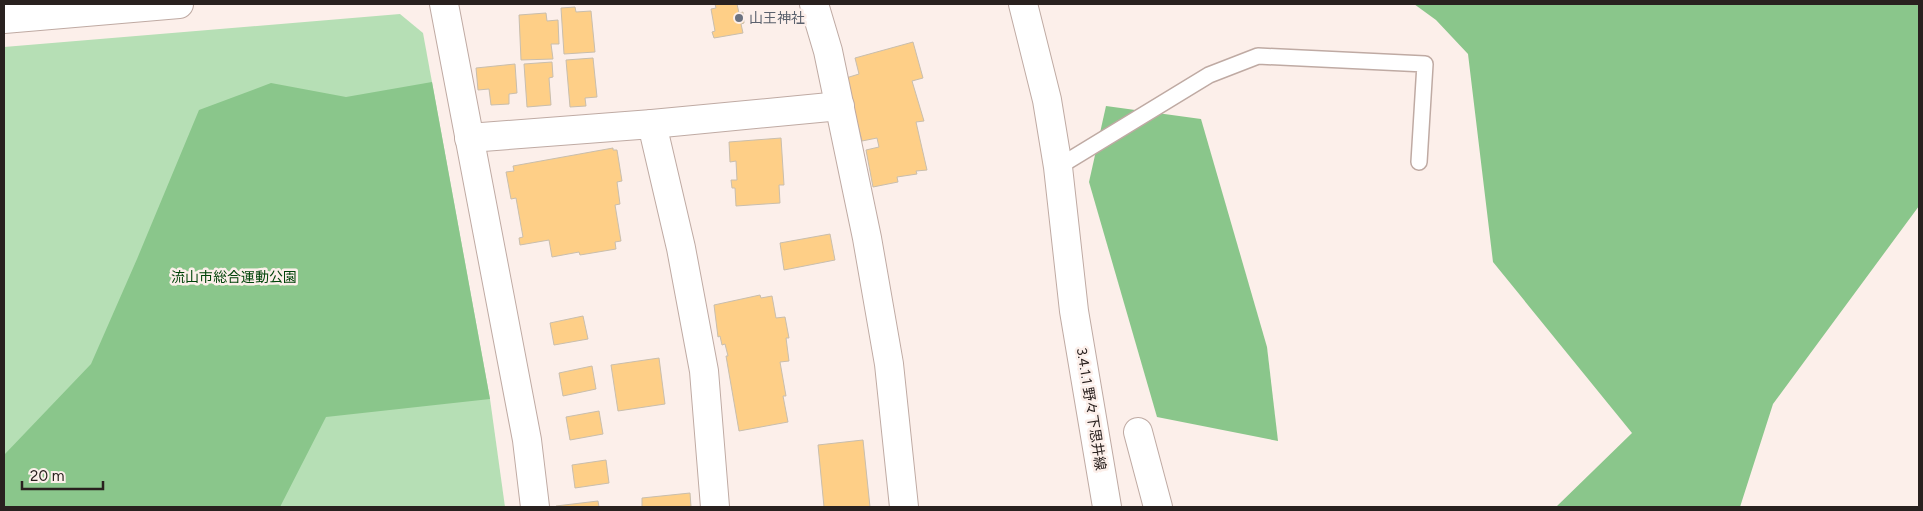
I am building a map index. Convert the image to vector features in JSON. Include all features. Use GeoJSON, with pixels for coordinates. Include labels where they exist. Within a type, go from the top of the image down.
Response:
{"type":"FeatureCollection","features":[{"type":"Feature","properties":{"kind":"street"},"geometry":{"type":"LineString","coordinates":[[4,19],[179,4]]}},
{"type":"Feature","properties":{"kind":"street"},"geometry":{"type":"LineString","coordinates":[[444,4],[527,440],[535,507]]}},
{"type":"Feature","properties":{"kind":"street"},"geometry":{"type":"LineString","coordinates":[[814,4],[828,51],[867,238],[889,364],[904,507]]}},
{"type":"Feature","properties":{"kind":"street","name":"3.4.1.1 野々下思井線"},"geometry":{"type":"LineString","coordinates":[[1023,4],[1047,100],[1058,167],[1074,311],[1107,507]]}},
{"type":"Feature","properties":{"kind":"street"},"geometry":{"type":"LineString","coordinates":[[468,138],[652,124],[840,106]]}},
{"type":"Feature","properties":{"kind":"street"},"geometry":{"type":"LineString","coordinates":[[652,124],[681,248],[704,372],[715,507]]}},
{"type":"Feature","properties":{"kind":"street"},"geometry":{"type":"LineString","coordinates":[[1138,432],[1158,507]]}},
{"type":"Feature","properties":{"kind":"lane"},"geometry":{"type":"LineString","coordinates":[[1058,167],[1209,75],[1258,56],[1425,64],[1419,162]]}},
{"type":"Feature","properties":{"kind":"green space"},"geometry":{"type":"Polygon","coordinates":[[[1414,4],[1919,4],[1919,206],[1773,404],[1740,507],[1556,507],[1632,433],[1493,262],[1468,54],[1436,20],[1414,4]]]}},
{"type":"Feature","properties":{"kind":"green space","name":"流山市総合運動公園"},"geometry":{"type":"Polygon","coordinates":[[[400,14],[423,33],[490,399],[505,507],[4,507],[4,47],[400,14]]]}},
{"type":"Feature","properties":{"kind":"green space"},"geometry":{"type":"Polygon","coordinates":[[[432,82],[490,399],[326,417],[280,507],[4,507],[4,455],[91,364],[199,110],[271,83],[346,97],[432,82]]]}},
{"type":"Feature","properties":{"kind":"green space"},"geometry":{"type":"Polygon","coordinates":[[[1106,106],[1201,119],[1267,347],[1278,441],[1157,417],[1089,182],[1106,106]]]}},
{"type":"Feature","properties":{"kind":"building"},"geometry":{"type":"Polygon","coordinates":[[[715,4],[737,4],[739,13],[743,12],[744,23],[741,24],[743,33],[714,38],[712,32],[715,31],[711,9],[716,8],[715,4]]]}},
{"type":"Feature","properties":{"kind":"building"},"geometry":{"type":"Polygon","coordinates":[[[575,7],[576,12],[591,11],[595,52],[564,54],[561,8],[575,7]]]}},
{"type":"Feature","properties":{"kind":"building"},"geometry":{"type":"Polygon","coordinates":[[[546,13],[547,21],[558,20],[559,44],[551,44],[553,59],[521,60],[519,15],[546,13]]]}},
{"type":"Feature","properties":{"kind":"building"},"geometry":{"type":"Polygon","coordinates":[[[913,42],[923,78],[912,81],[924,121],[916,122],[927,170],[916,171],[917,174],[897,177],[898,182],[873,187],[866,150],[879,147],[877,138],[862,141],[846,78],[859,74],[855,58],[913,42]]]}},
{"type":"Feature","properties":{"kind":"building"},"geometry":{"type":"Polygon","coordinates":[[[593,58],[597,97],[585,98],[586,106],[570,107],[566,60],[593,58]]]}},
{"type":"Feature","properties":{"kind":"building"},"geometry":{"type":"Polygon","coordinates":[[[552,62],[553,77],[549,78],[551,105],[527,107],[524,64],[552,62]]]}},
{"type":"Feature","properties":{"kind":"building"},"geometry":{"type":"Polygon","coordinates":[[[515,64],[517,93],[509,94],[509,104],[491,105],[489,89],[478,90],[476,68],[515,64]]]}},
{"type":"Feature","properties":{"kind":"building"},"geometry":{"type":"Polygon","coordinates":[[[781,138],[784,185],[779,185],[780,203],[736,206],[735,188],[732,188],[731,180],[737,180],[736,161],[730,162],[729,142],[781,138]]]}},
{"type":"Feature","properties":{"kind":"building"},"geometry":{"type":"Polygon","coordinates":[[[613,148],[613,150],[617,150],[622,181],[617,182],[620,204],[615,205],[621,241],[615,242],[616,249],[580,255],[579,252],[552,257],[549,240],[520,245],[519,238],[523,237],[516,198],[511,199],[506,172],[514,171],[513,166],[613,148]]]}},
{"type":"Feature","properties":{"kind":"building"},"geometry":{"type":"Polygon","coordinates":[[[830,234],[835,260],[784,270],[780,243],[830,234]]]}},
{"type":"Feature","properties":{"kind":"building"},"geometry":{"type":"Polygon","coordinates":[[[760,295],[761,298],[772,296],[776,318],[785,317],[789,338],[786,338],[789,361],[780,362],[786,396],[783,396],[788,422],[739,431],[726,356],[728,356],[725,344],[722,345],[720,336],[718,337],[714,305],[760,295]]]}},
{"type":"Feature","properties":{"kind":"building"},"geometry":{"type":"Polygon","coordinates":[[[583,316],[588,339],[554,345],[550,323],[583,316]]]}},
{"type":"Feature","properties":{"kind":"building"},"geometry":{"type":"Polygon","coordinates":[[[659,358],[665,404],[618,411],[611,365],[659,358]]]}},
{"type":"Feature","properties":{"kind":"building"},"geometry":{"type":"Polygon","coordinates":[[[592,366],[596,389],[563,396],[559,373],[592,366]]]}},
{"type":"Feature","properties":{"kind":"building"},"geometry":{"type":"Polygon","coordinates":[[[599,411],[603,434],[570,440],[566,417],[599,411]]]}},
{"type":"Feature","properties":{"kind":"building"},"geometry":{"type":"Polygon","coordinates":[[[863,440],[870,507],[824,507],[818,445],[863,440]]]}},
{"type":"Feature","properties":{"kind":"building"},"geometry":{"type":"Polygon","coordinates":[[[606,460],[609,483],[575,488],[572,465],[606,460]]]}},
{"type":"Feature","properties":{"kind":"building"},"geometry":{"type":"Polygon","coordinates":[[[690,493],[691,507],[642,507],[642,498],[690,493]]]}},
{"type":"Feature","properties":{"kind":"building"},"geometry":{"type":"Polygon","coordinates":[[[598,501],[599,507],[556,507],[556,506],[598,501]]]}},
{"type":"Feature","properties":{"kind":"place","name":"山王神社"},"geometry":{"type":"Point","coordinates":[739,18]}}]}
